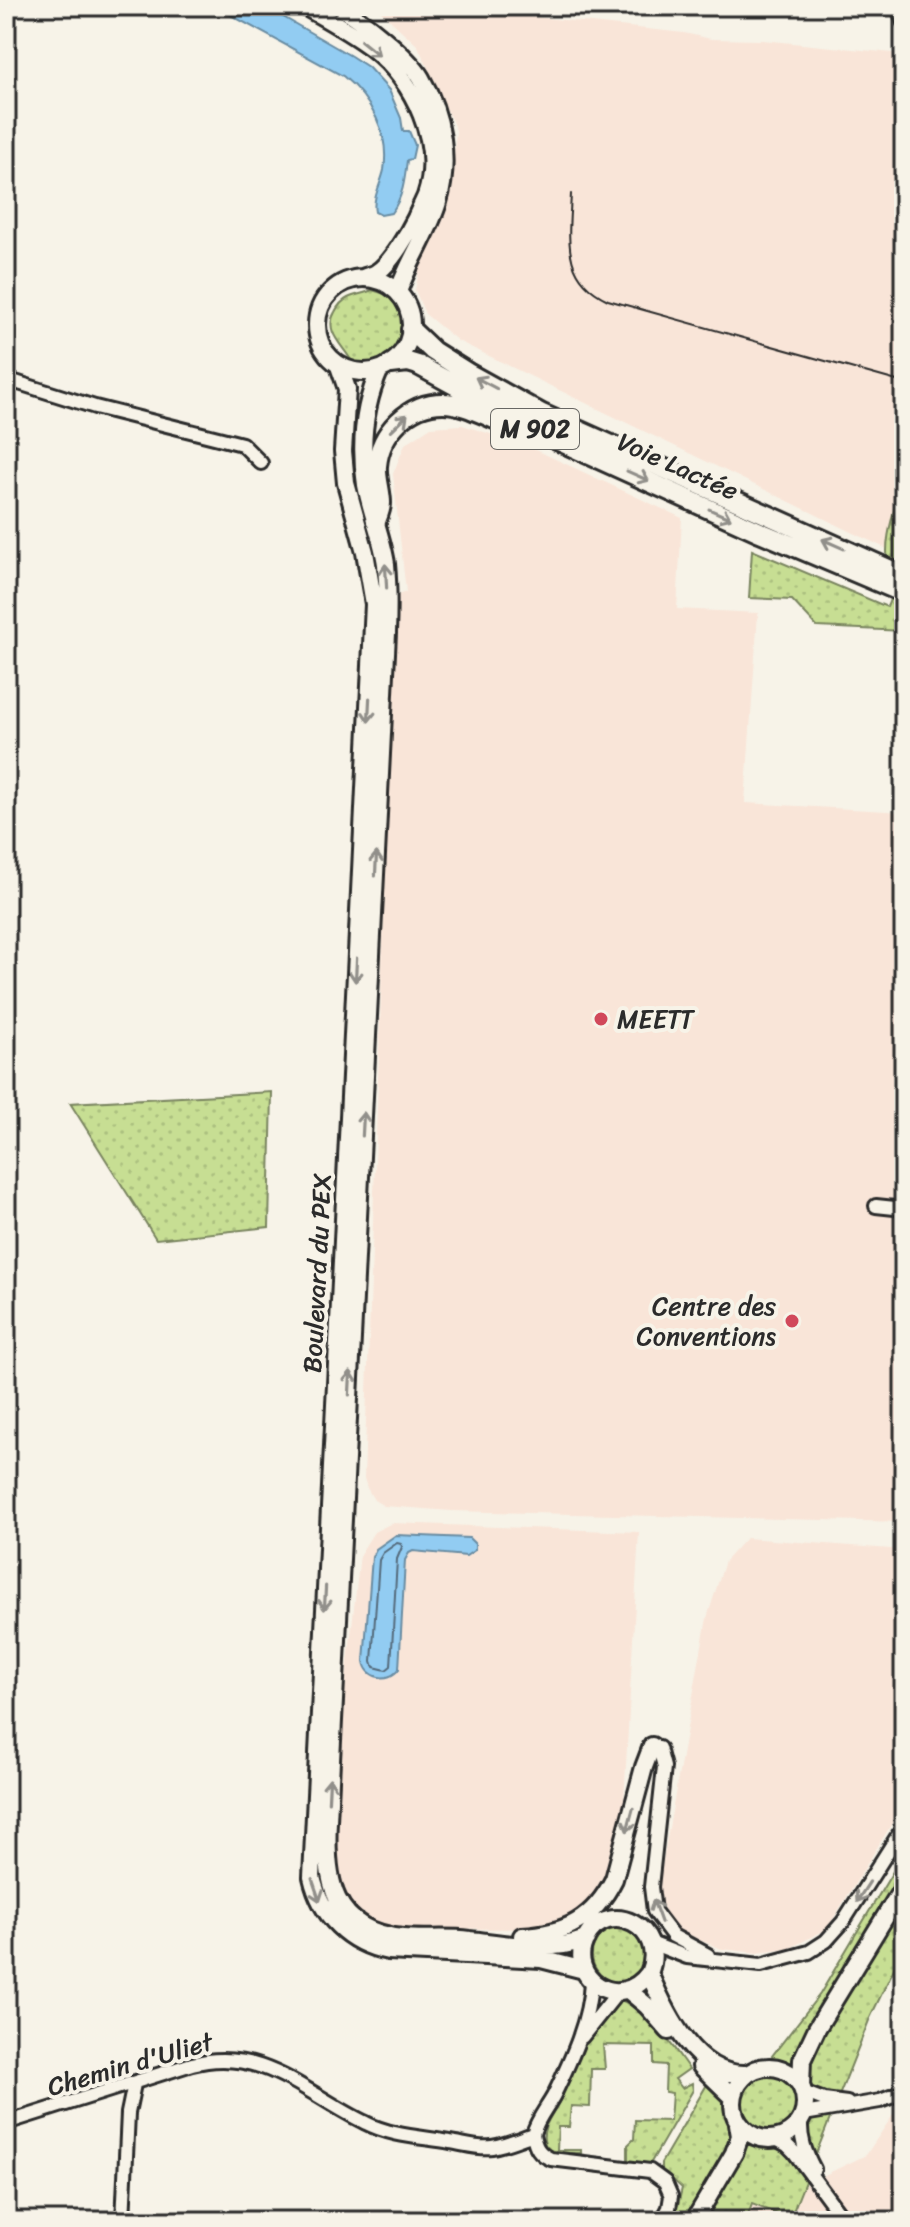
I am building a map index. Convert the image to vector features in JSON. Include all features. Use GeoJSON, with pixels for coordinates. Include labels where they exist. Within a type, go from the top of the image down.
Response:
{"type":"FeatureCollection","features":[{"type":"Feature","properties":{"kind":"highway","name":"Voie Lactée"},"geometry":{"type":"LineString","coordinates":[[411,330],[433,351],[542,414],[904,576]]}},
{"type":"Feature","properties":{"kind":"highway","name":"Voie Lactée"},"geometry":{"type":"LineString","coordinates":[[386,367],[408,362],[418,365],[546,435],[904,593]]}},
{"type":"Feature","properties":{"kind":"highway"},"geometry":{"type":"LineString","coordinates":[[376,521],[381,505],[377,473],[379,450],[391,429],[404,416],[420,407],[443,403],[464,406],[552,445],[610,464]]}},
{"type":"Feature","properties":{"kind":"main road"},"geometry":{"type":"LineString","coordinates":[[304,6],[375,50],[408,87],[425,120],[430,174],[426,195],[412,225],[387,263],[377,272],[345,281],[332,289],[317,314],[316,329],[320,344],[328,356],[339,366],[366,372],[386,367],[401,354],[408,343],[411,316],[406,303],[389,284],[365,277]]}},
{"type":"Feature","properties":{"kind":"main road"},"geometry":{"type":"LineString","coordinates":[[338,6],[383,38],[420,76],[437,112],[444,156],[443,179],[437,205],[398,292]]}},
{"type":"Feature","properties":{"kind":"main road","name":"Boulevard du PEX"},"geometry":{"type":"LineString","coordinates":[[339,366],[347,389],[343,451],[346,483],[365,552],[374,604],[312,1877],[321,1904],[338,1927],[350,1937],[374,1948],[396,1952],[541,1959],[588,1975]]}},
{"type":"Feature","properties":{"kind":"main road","name":"Boulevard du PEX"},"geometry":{"type":"LineString","coordinates":[[386,367],[368,402],[364,426],[367,487],[385,562],[387,633],[327,1860],[329,1879],[338,1901],[354,1919],[385,1935],[564,1946],[586,1939]]}},
{"type":"Feature","properties":{"kind":"main road"},"geometry":{"type":"LineString","coordinates":[[465,1939],[539,1935],[579,1922],[590,1913],[606,1895],[614,1879],[644,1767],[656,1747]]}},
{"type":"Feature","properties":{"kind":"main road"},"geometry":{"type":"LineString","coordinates":[[720,2180],[747,2150],[795,2129],[805,2105],[802,2060],[817,2028],[904,1886]]}},
{"type":"Feature","properties":{"kind":"main road"},"geometry":{"type":"LineString","coordinates":[[623,1991],[636,1986],[649,1973],[654,1958],[651,1943],[639,1926],[614,1920],[598,1926],[586,1939],[582,1954],[588,1975],[603,1989],[623,1991],[647,2006],[695,2061],[733,2097]]}},
{"type":"Feature","properties":{"kind":"main road"},"geometry":{"type":"LineString","coordinates":[[649,1973],[670,2017],[702,2058],[726,2072],[747,2074]]}},
{"type":"Feature","properties":{"kind":"main road"},"geometry":{"type":"LineString","coordinates":[[772,2067],[795,2055],[817,2028]]}},
{"type":"Feature","properties":{"kind":"main road"},"geometry":{"type":"LineString","coordinates":[[694,2221],[738,2144],[740,2136],[732,2106],[733,2097],[747,2074],[763,2067],[772,2067],[789,2073],[802,2089]]}},
{"type":"Feature","properties":{"kind":"main road"},"geometry":{"type":"LineString","coordinates":[[738,2124],[755,2137],[771,2140]]}},
{"type":"Feature","properties":{"kind":"street"},"geometry":{"type":"LineString","coordinates":[[898,6],[904,23]]}},
{"type":"Feature","properties":{"kind":"street"},"geometry":{"type":"LineString","coordinates":[[6,379],[95,407],[242,444],[261,463]]}},
{"type":"Feature","properties":{"kind":"street"},"geometry":{"type":"LineString","coordinates":[[876,1206],[904,1209]]}},
{"type":"Feature","properties":{"kind":"street"},"geometry":{"type":"LineString","coordinates":[[656,1747],[664,1767],[651,1887],[654,1911],[673,1936],[715,1959]]}},
{"type":"Feature","properties":{"kind":"street"},"geometry":{"type":"LineString","coordinates":[[651,1943],[687,1957],[761,1965],[809,1952],[826,1941],[843,1922],[904,1826]]}},
{"type":"Feature","properties":{"kind":"street"},"geometry":{"type":"LineString","coordinates":[[588,1975],[590,2002],[553,2096],[535,2126],[535,2144],[543,2155],[551,2159],[650,2171],[665,2182],[671,2196],[662,2221]]}},
{"type":"Feature","properties":{"kind":"street"},"geometry":{"type":"LineString","coordinates":[[575,2046],[623,1991]]}},
{"type":"Feature","properties":{"kind":"street","name":"Chemin d'Uliet"},"geometry":{"type":"LineString","coordinates":[[6,2123],[206,2060],[232,2059],[246,2061],[294,2081],[352,2116],[384,2130],[480,2148],[508,2144],[533,2134]]}},
{"type":"Feature","properties":{"kind":"street"},"geometry":{"type":"LineString","coordinates":[[123,2221],[128,2113],[134,2084]]}},
{"type":"Feature","properties":{"kind":"street"},"geometry":{"type":"LineString","coordinates":[[802,2089],[824,2100],[854,2105]]}},
{"type":"Feature","properties":{"kind":"street"},"geometry":{"type":"LineString","coordinates":[[821,2187],[800,2135],[802,2117],[880,2101],[904,2092]]}},
{"type":"Feature","properties":{"kind":"street"},"geometry":{"type":"LineString","coordinates":[[771,2140],[787,2145],[794,2152],[845,2221]]}},
{"type":"Feature","properties":{"kind":"shaded area"},"geometry":{"type":"Polygon","coordinates":[[[375,6],[435,6],[684,33],[711,39],[762,40],[902,54],[904,494],[897,498],[887,549],[458,341],[425,314],[415,290],[421,261],[452,185],[456,130],[418,46],[375,6]]]}},
{"type":"Feature","properties":{"kind":"shaded area"},"geometry":{"type":"Polygon","coordinates":[[[462,425],[525,445],[682,518],[677,609],[758,613],[745,803],[904,812],[903,1522],[452,1511],[384,1506],[374,1500],[367,1488],[364,1478],[395,596],[406,592],[393,474],[405,444],[431,427],[462,425]]]}},
{"type":"Feature","properties":{"kind":"shaded area"},"geometry":{"type":"Polygon","coordinates":[[[392,1523],[639,1532],[624,1801],[606,1881],[592,1901],[569,1919],[534,1929],[402,1928],[370,1920],[358,1912],[345,1895],[338,1878],[335,1849],[339,1743],[360,1554],[374,1532],[392,1523]]]}},
{"type":"Feature","properties":{"kind":"shaded area"},"geometry":{"type":"Polygon","coordinates":[[[746,1538],[904,1550],[904,1804],[827,1929],[788,1949],[757,1953],[722,1949],[677,1931],[661,1904],[659,1883],[707,1618],[725,1561],[746,1538]]]}},
{"type":"Feature","properties":{"kind":"shaded area"},"geometry":{"type":"Polygon","coordinates":[[[899,2106],[904,2106],[904,2221],[746,2221],[752,2204],[790,2219],[804,2185],[866,2155],[899,2106]]]}},
{"type":"Feature","properties":{"kind":"green space"},"geometry":{"type":"Polygon","coordinates":[[[372,290],[388,297],[399,308],[404,322],[403,336],[397,349],[386,359],[371,364],[352,362],[333,332],[332,319],[344,301],[372,290]]]}},
{"type":"Feature","properties":{"kind":"green space"},"geometry":{"type":"Polygon","coordinates":[[[904,483],[904,631],[817,627],[792,600],[749,598],[752,550],[887,607],[891,586],[887,559],[889,534],[904,483]]]}},
{"type":"Feature","properties":{"kind":"green space"},"geometry":{"type":"Polygon","coordinates":[[[272,1092],[269,1227],[156,1239],[70,1103],[272,1092]]]}},
{"type":"Feature","properties":{"kind":"green space"},"geometry":{"type":"Polygon","coordinates":[[[904,1853],[904,1948],[870,2018],[790,2219],[752,2204],[746,2221],[668,2221],[678,2205],[682,2188],[661,2169],[661,2163],[719,2064],[734,2068],[768,2061],[820,1994],[904,1853]]]}},
{"type":"Feature","properties":{"kind":"green space"},"geometry":{"type":"Polygon","coordinates":[[[619,1928],[638,1936],[646,1955],[638,1974],[619,1982],[600,1974],[592,1955],[600,1936],[619,1928]]]}},
{"type":"Feature","properties":{"kind":"green space"},"geometry":{"type":"Polygon","coordinates":[[[621,2000],[642,2013],[667,2039],[689,2069],[675,2079],[682,2088],[692,2083],[693,2090],[650,2164],[628,2161],[628,2145],[634,2139],[635,2120],[670,2121],[672,2093],[665,2092],[666,2065],[654,2064],[654,2046],[603,2045],[605,2069],[591,2069],[590,2107],[571,2106],[569,2127],[558,2127],[557,2150],[581,2150],[581,2153],[559,2155],[545,2144],[546,2126],[594,2028],[612,2005],[621,2000]]]}},
{"type":"Feature","properties":{"kind":"water"},"geometry":{"type":"Polygon","coordinates":[[[214,6],[264,6],[368,67],[389,90],[403,131],[409,131],[415,145],[412,159],[407,160],[401,194],[391,213],[381,215],[375,212],[384,170],[384,143],[376,118],[362,95],[343,76],[214,6]]]}},
{"type":"Feature","properties":{"kind":"water"},"geometry":{"type":"Polygon","coordinates":[[[396,1535],[469,1538],[475,1544],[475,1550],[466,1556],[409,1553],[405,1560],[399,1669],[390,1676],[378,1677],[369,1672],[364,1661],[372,1557],[376,1549],[396,1535]]]}},
{"type":"Feature","properties":{"kind":"tram line"},"geometry":{"type":"LineString","coordinates":[[571,194],[569,242],[575,269],[593,291],[608,300],[904,383]]}},
{"type":"Feature","properties":{"kind":"place","name":"MEETT"},"geometry":{"type":"Point","coordinates":[601,1019]}},
{"type":"Feature","properties":{"kind":"place","name":"Centre des Conventions"},"geometry":{"type":"Point","coordinates":[792,1321]}}]}
